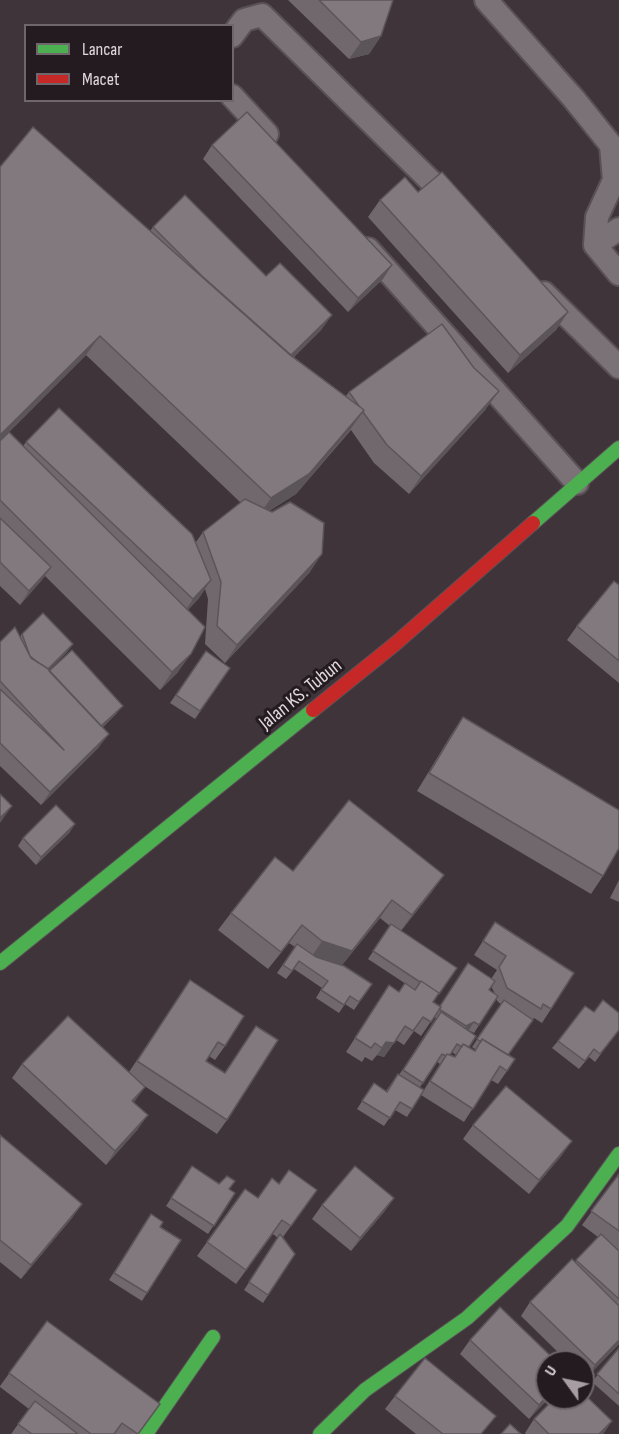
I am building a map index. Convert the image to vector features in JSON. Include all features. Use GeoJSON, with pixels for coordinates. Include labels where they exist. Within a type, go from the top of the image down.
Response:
{"type":"FeatureCollection","features":[{"type":"Feature","properties":{"kind":"main road","name":"Jalan KS. Tubun"},"geometry":{"type":"LineString","coordinates":[[0,963],[395,644],[619,447]]}},
{"type":"Feature","properties":{"kind":"main road"},"geometry":{"type":"LineString","coordinates":[[320,1434],[365,1390],[468,1318],[567,1226],[619,1154]]}},
{"type":"Feature","properties":{"kind":"main road"},"geometry":{"type":"LineString","coordinates":[[146,1434],[213,1337]]}},
{"type":"Feature","properties":{"kind":"lane"},"geometry":{"type":"LineString","coordinates":[[486,0],[574,99],[611,145],[614,180],[597,217],[595,244],[619,274]]}},
{"type":"Feature","properties":{"kind":"lane"},"geometry":{"type":"LineString","coordinates":[[234,33],[244,20],[262,15],[466,216]]}},
{"type":"Feature","properties":{"kind":"lane"},"geometry":{"type":"LineString","coordinates":[[234,98],[279,149]]}},
{"type":"Feature","properties":{"kind":"lane"},"geometry":{"type":"LineString","coordinates":[[595,244],[619,229]]}},
{"type":"Feature","properties":{"kind":"lane"},"geometry":{"type":"LineString","coordinates":[[358,237],[577,483]]}},
{"type":"Feature","properties":{"kind":"lane"},"geometry":{"type":"LineString","coordinates":[[525,274],[619,367]]}},
{"type":"Feature","properties":{"kind":"building"},"geometry":{"type":"Polygon","coordinates":[[[319,0],[393,0],[381,36],[361,42],[319,0]]]}},
{"type":"Feature","properties":{"kind":"building"},"geometry":{"type":"Polygon","coordinates":[[[247,112],[392,265],[358,298],[212,145],[247,112]]]}},
{"type":"Feature","properties":{"kind":"building"},"geometry":{"type":"Polygon","coordinates":[[[33,127],[290,355],[364,410],[309,474],[271,498],[100,336],[0,435],[0,167],[33,127]]]}},
{"type":"Feature","properties":{"kind":"building"},"geometry":{"type":"Polygon","coordinates":[[[442,172],[568,312],[520,355],[380,200],[405,177],[418,192],[442,172]]]}},
{"type":"Feature","properties":{"kind":"building"},"geometry":{"type":"Polygon","coordinates":[[[185,195],[266,276],[280,263],[332,315],[291,355],[202,276],[153,227],[185,195]]]}},
{"type":"Feature","properties":{"kind":"building"},"geometry":{"type":"Polygon","coordinates":[[[442,324],[474,368],[499,391],[421,476],[387,445],[349,392],[442,324]]]}},
{"type":"Feature","properties":{"kind":"building"},"geometry":{"type":"Polygon","coordinates":[[[59,408],[192,534],[211,580],[193,599],[26,442],[59,408]]]}},
{"type":"Feature","properties":{"kind":"building"},"geometry":{"type":"Polygon","coordinates":[[[9,432],[205,627],[191,654],[172,672],[0,500],[0,441],[9,432]]]}},
{"type":"Feature","properties":{"kind":"building"},"geometry":{"type":"Polygon","coordinates":[[[245,499],[272,512],[290,502],[324,523],[322,554],[237,645],[217,626],[221,582],[203,532],[245,499]]]}},
{"type":"Feature","properties":{"kind":"building"},"geometry":{"type":"Polygon","coordinates":[[[0,518],[51,567],[29,591],[0,562],[0,518]]]}},
{"type":"Feature","properties":{"kind":"building"},"geometry":{"type":"Polygon","coordinates":[[[614,581],[619,585],[619,661],[577,626],[614,581]]]}},
{"type":"Feature","properties":{"kind":"building"},"geometry":{"type":"Polygon","coordinates":[[[43,613],[73,644],[48,669],[30,656],[22,634],[43,613]]]}},
{"type":"Feature","properties":{"kind":"building"},"geometry":{"type":"Polygon","coordinates":[[[15,627],[31,658],[47,668],[109,734],[50,792],[0,743],[0,689],[64,750],[0,681],[0,642],[15,627]]]}},
{"type":"Feature","properties":{"kind":"building"},"geometry":{"type":"Polygon","coordinates":[[[72,650],[123,706],[101,726],[49,671],[72,650]]]}},
{"type":"Feature","properties":{"kind":"building"},"geometry":{"type":"Polygon","coordinates":[[[206,651],[230,668],[200,711],[176,695],[206,651]]]}},
{"type":"Feature","properties":{"kind":"building"},"geometry":{"type":"Polygon","coordinates":[[[463,717],[619,810],[619,848],[603,876],[429,773],[463,717]]]}},
{"type":"Feature","properties":{"kind":"building"},"geometry":{"type":"Polygon","coordinates":[[[0,794],[12,806],[0,818],[0,794]]]}},
{"type":"Feature","properties":{"kind":"building"},"geometry":{"type":"Polygon","coordinates":[[[349,800],[444,875],[412,915],[392,900],[352,951],[322,941],[302,925],[281,952],[231,913],[275,857],[293,871],[349,800]]]}},
{"type":"Feature","properties":{"kind":"building"},"geometry":{"type":"Polygon","coordinates":[[[56,805],[75,824],[41,857],[23,838],[56,805]]]}},
{"type":"Feature","properties":{"kind":"building"},"geometry":{"type":"Polygon","coordinates":[[[495,922],[574,973],[551,1009],[543,1004],[541,1009],[507,988],[499,967],[506,956],[483,941],[495,922]]]}},
{"type":"Feature","properties":{"kind":"building"},"geometry":{"type":"Polygon","coordinates":[[[391,924],[457,968],[439,994],[373,951],[391,924]]]}},
{"type":"Feature","properties":{"kind":"building"},"geometry":{"type":"Polygon","coordinates":[[[297,944],[316,957],[344,966],[372,984],[359,1002],[350,996],[344,1005],[321,990],[328,981],[299,961],[292,971],[283,965],[297,944]]]}},
{"type":"Feature","properties":{"kind":"building"},"geometry":{"type":"Polygon","coordinates":[[[468,963],[495,981],[489,990],[498,996],[479,1025],[474,1022],[466,1026],[439,1009],[468,963]]]}},
{"type":"Feature","properties":{"kind":"building"},"geometry":{"type":"Polygon","coordinates":[[[190,980],[244,1016],[225,1046],[218,1042],[206,1061],[225,1073],[256,1026],[278,1040],[227,1120],[137,1061],[190,980]]]}},
{"type":"Feature","properties":{"kind":"building"},"geometry":{"type":"Polygon","coordinates":[[[421,981],[439,993],[433,1002],[441,1007],[431,1022],[423,1017],[413,1031],[405,1026],[394,1043],[386,1042],[382,1048],[375,1043],[371,1048],[355,1038],[389,985],[399,992],[405,983],[415,990],[421,981]]]}},
{"type":"Feature","properties":{"kind":"building"},"geometry":{"type":"Polygon","coordinates":[[[504,1000],[533,1020],[508,1055],[482,1039],[481,1042],[477,1039],[504,1000]]]}},
{"type":"Feature","properties":{"kind":"building"},"geometry":{"type":"Polygon","coordinates":[[[603,1000],[619,1013],[619,1030],[600,1054],[594,1049],[585,1061],[558,1041],[585,1006],[594,1012],[603,1000]]]}},
{"type":"Feature","properties":{"kind":"building"},"geometry":{"type":"Polygon","coordinates":[[[441,1012],[476,1036],[469,1047],[457,1044],[450,1055],[442,1054],[423,1083],[403,1070],[441,1012]]]}},
{"type":"Feature","properties":{"kind":"building"},"geometry":{"type":"Polygon","coordinates":[[[68,1016],[145,1087],[132,1101],[148,1115],[115,1151],[22,1064],[68,1016]]]}},
{"type":"Feature","properties":{"kind":"building"},"geometry":{"type":"Polygon","coordinates":[[[482,1039],[515,1059],[507,1071],[500,1066],[473,1109],[430,1081],[447,1054],[455,1057],[463,1044],[475,1051],[482,1039]]]}},
{"type":"Feature","properties":{"kind":"building"},"geometry":{"type":"Polygon","coordinates":[[[398,1074],[424,1090],[412,1109],[400,1102],[390,1118],[362,1101],[374,1083],[387,1092],[398,1074]]]}},
{"type":"Feature","properties":{"kind":"building"},"geometry":{"type":"Polygon","coordinates":[[[506,1086],[572,1141],[539,1180],[473,1125],[506,1086]]]}},
{"type":"Feature","properties":{"kind":"building"},"geometry":{"type":"Polygon","coordinates":[[[0,1135],[82,1204],[31,1265],[0,1240],[0,1135]]]}},
{"type":"Feature","properties":{"kind":"building"},"geometry":{"type":"Polygon","coordinates":[[[192,1166],[219,1184],[227,1176],[235,1181],[229,1189],[235,1193],[214,1226],[171,1198],[192,1166]]]}},
{"type":"Feature","properties":{"kind":"building"},"geometry":{"type":"Polygon","coordinates":[[[355,1166],[394,1198],[360,1238],[322,1205],[355,1166]]]}},
{"type":"Feature","properties":{"kind":"building"},"geometry":{"type":"Polygon","coordinates":[[[289,1170],[317,1190],[291,1226],[282,1220],[246,1270],[207,1242],[245,1189],[258,1198],[272,1178],[279,1184],[289,1170]]]}},
{"type":"Feature","properties":{"kind":"building"},"geometry":{"type":"Polygon","coordinates":[[[619,1174],[619,1231],[591,1211],[619,1174]]]}},
{"type":"Feature","properties":{"kind":"building"},"geometry":{"type":"Polygon","coordinates":[[[151,1214],[163,1222],[160,1227],[181,1240],[147,1293],[114,1273],[151,1214]]]}},
{"type":"Feature","properties":{"kind":"building"},"geometry":{"type":"Polygon","coordinates":[[[280,1234],[295,1254],[268,1295],[249,1282],[280,1234]]]}},
{"type":"Feature","properties":{"kind":"building"},"geometry":{"type":"Polygon","coordinates":[[[601,1234],[619,1251],[619,1299],[576,1260],[601,1234]]]}},
{"type":"Feature","properties":{"kind":"building"},"geometry":{"type":"Polygon","coordinates":[[[572,1259],[619,1306],[619,1340],[595,1365],[595,1350],[580,1350],[530,1302],[572,1259]]]}},
{"type":"Feature","properties":{"kind":"building"},"geometry":{"type":"Polygon","coordinates":[[[500,1307],[545,1350],[535,1350],[535,1401],[470,1340],[500,1307]]]}},
{"type":"Feature","properties":{"kind":"building"},"geometry":{"type":"Polygon","coordinates":[[[47,1321],[160,1404],[138,1434],[122,1423],[114,1434],[91,1434],[9,1373],[47,1321]]]}},
{"type":"Feature","properties":{"kind":"building"},"geometry":{"type":"Polygon","coordinates":[[[619,1348],[619,1394],[597,1374],[619,1348]]]}},
{"type":"Feature","properties":{"kind":"building"},"geometry":{"type":"Polygon","coordinates":[[[425,1358],[496,1416],[481,1434],[443,1434],[395,1396],[425,1358]]]}},
{"type":"Feature","properties":{"kind":"building"},"geometry":{"type":"Polygon","coordinates":[[[35,1401],[78,1434],[32,1434],[18,1424],[35,1401]]]}},
{"type":"Feature","properties":{"kind":"building"},"geometry":{"type":"Polygon","coordinates":[[[595,1405],[612,1421],[599,1434],[549,1434],[534,1419],[543,1410],[595,1410],[595,1405]]]}},
{"type":"Feature","properties":{"kind":"building"},"geometry":{"type":"Polygon","coordinates":[[[510,1424],[521,1434],[501,1434],[510,1424]]]}},
{"type":"Feature","properties":{"kind":"traffic: fast"},"geometry":{"type":"LineString","coordinates":[[533,523],[619,448]]}},
{"type":"Feature","properties":{"kind":"traffic: fast"},"geometry":{"type":"LineString","coordinates":[[0,963],[313,710]]}},
{"type":"Feature","properties":{"kind":"traffic: fast"},"geometry":{"type":"LineString","coordinates":[[320,1434],[365,1390],[467,1318],[567,1226],[619,1154]]}},
{"type":"Feature","properties":{"kind":"traffic: fast"},"geometry":{"type":"LineString","coordinates":[[146,1434],[213,1337]]}},
{"type":"Feature","properties":{"kind":"traffic: jam"},"geometry":{"type":"LineString","coordinates":[[313,710],[395,644],[533,523]]}}]}
